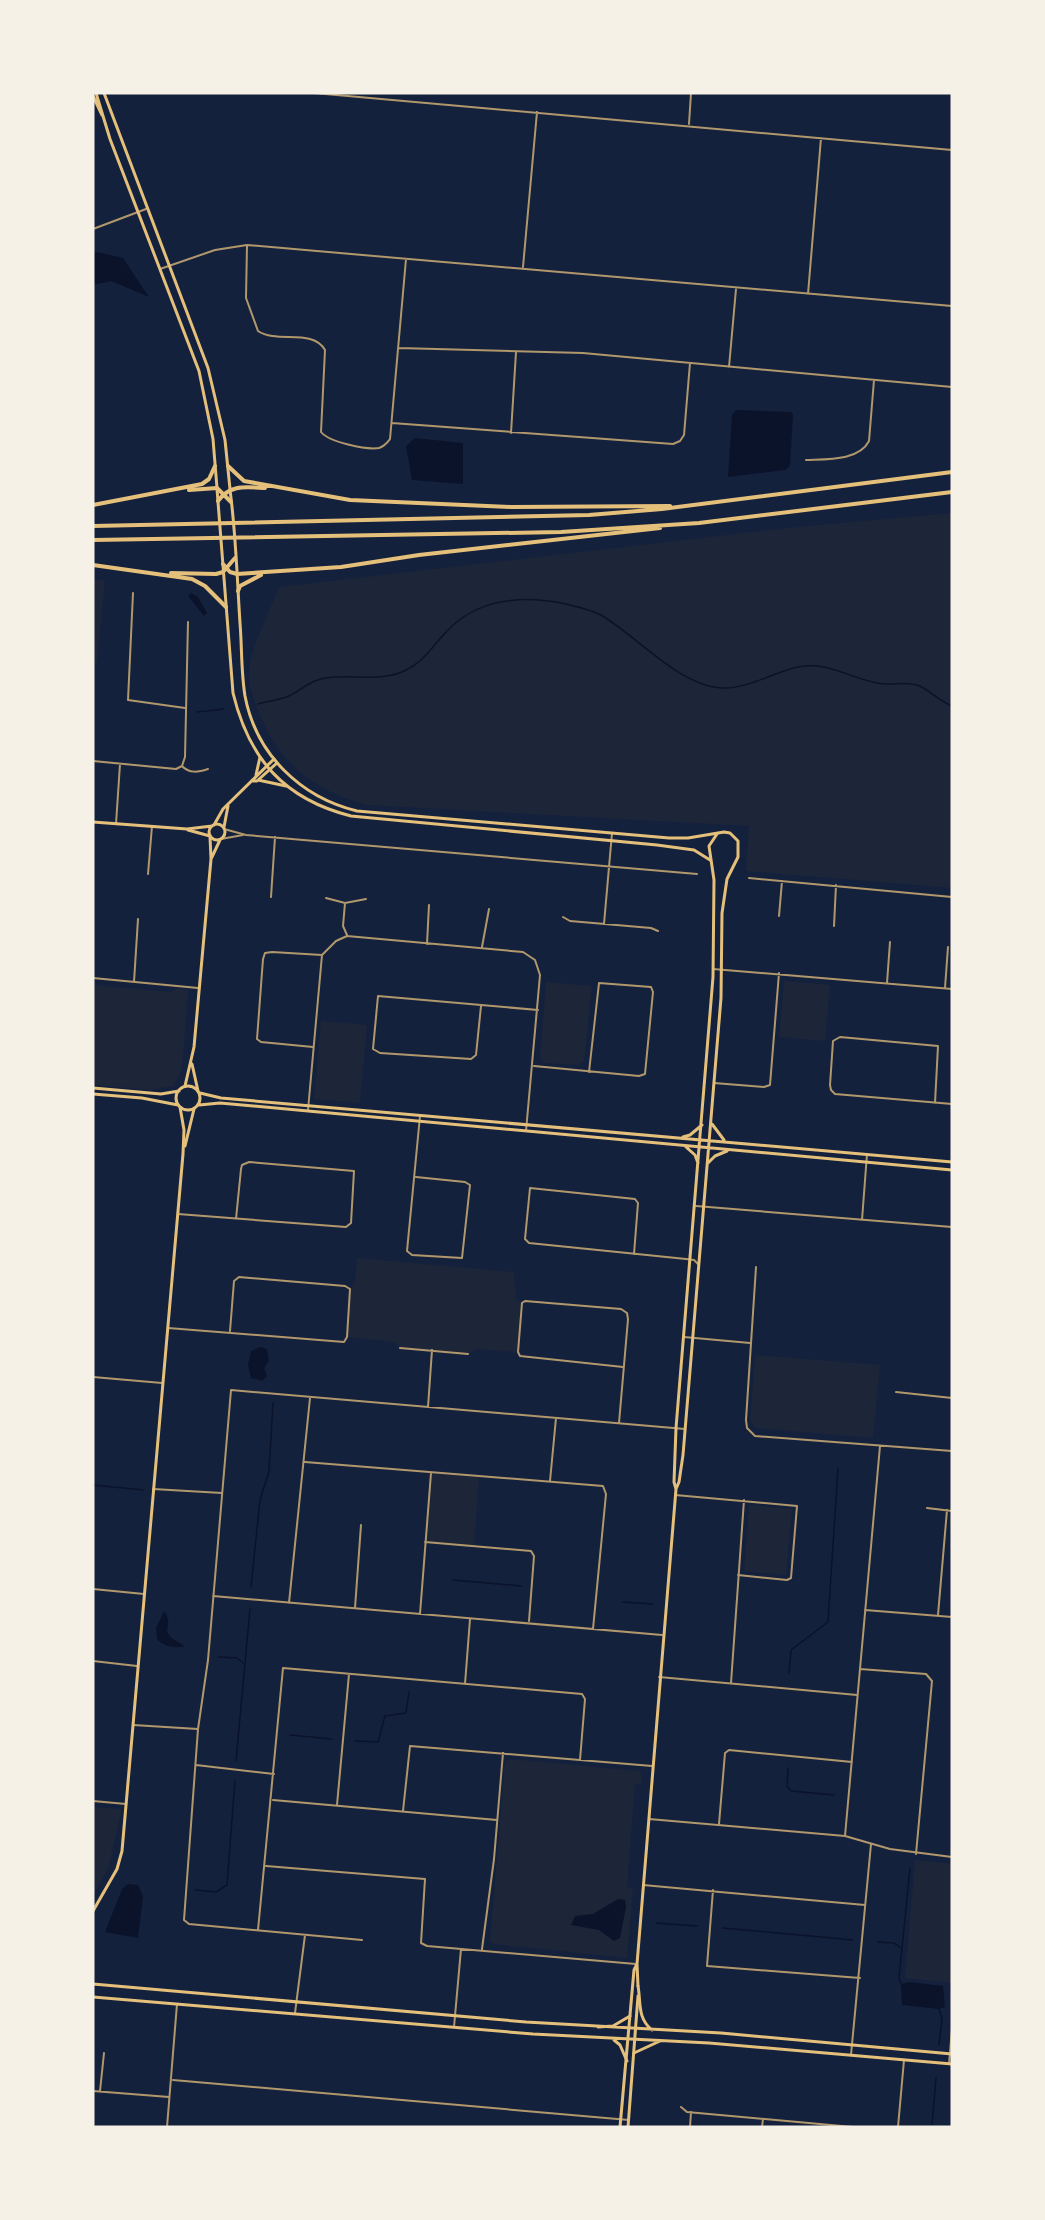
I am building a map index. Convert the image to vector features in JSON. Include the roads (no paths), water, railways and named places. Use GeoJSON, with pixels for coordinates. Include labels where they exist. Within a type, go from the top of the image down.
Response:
{"type":"FeatureCollection","features":[{"type":"Feature","properties":{"kind":"highway"},"geometry":{"type":"LineString","coordinates":[[93,505],[174,491],[207,482],[215,466]]}},
{"type":"Feature","properties":{"kind":"highway"},"geometry":{"type":"LineString","coordinates":[[228,466],[244,481],[275,488],[381,502],[576,508],[692,505]]}},
{"type":"Feature","properties":{"kind":"highway"},"geometry":{"type":"LineString","coordinates":[[93,526],[556,517],[692,505],[952,471]]}},
{"type":"Feature","properties":{"kind":"highway"},"geometry":{"type":"LineString","coordinates":[[174,491],[217,488],[224,492],[231,502]]}},
{"type":"Feature","properties":{"kind":"highway"},"geometry":{"type":"LineString","coordinates":[[218,501],[224,492],[230,489],[275,488]]}},
{"type":"Feature","properties":{"kind":"highway"},"geometry":{"type":"LineString","coordinates":[[93,565],[158,573],[210,575],[225,571],[237,574],[264,574],[341,567],[441,552],[561,541],[952,492]]}},
{"type":"Feature","properties":{"kind":"highway"},"geometry":{"type":"LineString","coordinates":[[93,540],[209,540],[561,532],[699,523]]}},
{"type":"Feature","properties":{"kind":"highway"},"geometry":{"type":"LineString","coordinates":[[225,571],[235,558]]}},
{"type":"Feature","properties":{"kind":"highway"},"geometry":{"type":"LineString","coordinates":[[223,564],[225,571]]}},
{"type":"Feature","properties":{"kind":"highway"},"geometry":{"type":"LineString","coordinates":[[158,573],[199,583],[226,608]]}},
{"type":"Feature","properties":{"kind":"highway"},"geometry":{"type":"LineString","coordinates":[[238,591],[240,586],[264,574]]}},
{"type":"Feature","properties":{"kind":"main road"},"geometry":{"type":"LineString","coordinates":[[96,93],[204,388],[215,466],[223,564]]}},
{"type":"Feature","properties":{"kind":"main road"},"geometry":{"type":"LineString","coordinates":[[106,93],[106,103],[208,368],[228,466],[248,708],[261,741],[277,763],[315,797],[357,811],[688,838],[730,833],[737,839],[740,847],[724,894],[722,969],[710,1140],[685,1429],[679,1482],[675,1495],[662,1635],[637,1964],[639,2010],[644,2022],[652,2030]]}},
{"type":"Feature","properties":{"kind":"main road"},"geometry":{"type":"LineString","coordinates":[[93,96],[103,117]]}},
{"type":"Feature","properties":{"kind":"main road"},"geometry":{"type":"LineString","coordinates":[[225,571],[233,693],[242,724],[260,758],[286,786]]}},
{"type":"Feature","properties":{"kind":"main road"},"geometry":{"type":"LineString","coordinates":[[257,778],[260,758]]}},
{"type":"Feature","properties":{"kind":"main road"},"geometry":{"type":"LineString","coordinates":[[257,778],[274,759]]}},
{"type":"Feature","properties":{"kind":"main road"},"geometry":{"type":"LineString","coordinates":[[93,1088],[161,1094],[178,1091],[185,1086],[192,1062],[211,859],[210,836],[213,825],[252,781],[277,763]]}},
{"type":"Feature","properties":{"kind":"main road"},"geometry":{"type":"LineString","coordinates":[[257,778],[286,786],[312,803],[351,816],[694,850],[706,856],[712,864]]}},
{"type":"Feature","properties":{"kind":"main road"},"geometry":{"type":"LineString","coordinates":[[211,859],[225,835],[228,806]]}},
{"type":"Feature","properties":{"kind":"main road"},"geometry":{"type":"LineString","coordinates":[[93,822],[187,830],[220,840]]}},
{"type":"Feature","properties":{"kind":"main road"},"geometry":{"type":"LineString","coordinates":[[187,830],[213,825],[224,828]]}},
{"type":"Feature","properties":{"kind":"main road"},"geometry":{"type":"LineString","coordinates":[[676,1489],[674,1482],[676,1428],[703,1124],[713,969],[714,891],[709,846],[718,833]]}},
{"type":"Feature","properties":{"kind":"main road"},"geometry":{"type":"LineString","coordinates":[[192,1062],[199,1092],[199,1105]]}},
{"type":"Feature","properties":{"kind":"main road"},"geometry":{"type":"LineString","coordinates":[[185,1086],[221,1098],[420,1122],[952,1170]]}},
{"type":"Feature","properties":{"kind":"main road"},"geometry":{"type":"LineString","coordinates":[[93,1911],[119,1863],[126,1804],[183,1154],[184,1130],[176,1098],[178,1091]]}},
{"type":"Feature","properties":{"kind":"main road"},"geometry":{"type":"LineString","coordinates":[[93,1094],[142,1098],[194,1109]]}},
{"type":"Feature","properties":{"kind":"main road"},"geometry":{"type":"LineString","coordinates":[[183,1154],[194,1109],[199,1105],[220,1103],[526,1124],[952,1162]]}},
{"type":"Feature","properties":{"kind":"main road"},"geometry":{"type":"LineString","coordinates":[[711,1122],[717,1134],[726,1141]]}},
{"type":"Feature","properties":{"kind":"main road"},"geometry":{"type":"LineString","coordinates":[[681,1137],[690,1135],[703,1124]]}},
{"type":"Feature","properties":{"kind":"main road"},"geometry":{"type":"LineString","coordinates":[[685,1146],[695,1155],[699,1168]]}},
{"type":"Feature","properties":{"kind":"main road"},"geometry":{"type":"LineString","coordinates":[[708,1164],[715,1156],[729,1150]]}},
{"type":"Feature","properties":{"kind":"main road"},"geometry":{"type":"LineString","coordinates":[[620,2127],[634,1970],[637,1964]]}},
{"type":"Feature","properties":{"kind":"main road"},"geometry":{"type":"LineString","coordinates":[[93,1984],[597,2028],[652,2030],[951,2054]]}},
{"type":"Feature","properties":{"kind":"main road"},"geometry":{"type":"LineString","coordinates":[[628,2127],[638,1986]]}},
{"type":"Feature","properties":{"kind":"main road"},"geometry":{"type":"LineString","coordinates":[[93,1996],[454,2027],[612,2039],[662,2040],[950,2064]]}},
{"type":"Feature","properties":{"kind":"main road"},"geometry":{"type":"LineString","coordinates":[[597,2028],[613,2026],[630,2016]]}},
{"type":"Feature","properties":{"kind":"main road"},"geometry":{"type":"LineString","coordinates":[[612,2039],[620,2045],[627,2061]]}},
{"type":"Feature","properties":{"kind":"main road"},"geometry":{"type":"LineString","coordinates":[[634,2053],[662,2040]]}},
{"type":"Feature","properties":{"kind":"street"},"geometry":{"type":"LineString","coordinates":[[314,93],[689,124],[952,150]]}},
{"type":"Feature","properties":{"kind":"street"},"geometry":{"type":"LineString","coordinates":[[689,124],[691,93]]}},
{"type":"Feature","properties":{"kind":"street"},"geometry":{"type":"LineString","coordinates":[[523,268],[537,112]]}},
{"type":"Feature","properties":{"kind":"street"},"geometry":{"type":"LineString","coordinates":[[808,294],[821,138]]}},
{"type":"Feature","properties":{"kind":"street"},"geometry":{"type":"LineString","coordinates":[[93,229],[146,209]]}},
{"type":"Feature","properties":{"kind":"street"},"geometry":{"type":"LineString","coordinates":[[247,245],[246,298],[258,331],[271,336],[314,339],[321,343],[325,350],[320,427],[324,436],[335,441],[377,448],[385,445],[390,439],[406,258]]}},
{"type":"Feature","properties":{"kind":"street"},"geometry":{"type":"LineString","coordinates":[[160,269],[215,250],[247,245],[952,306]]}},
{"type":"Feature","properties":{"kind":"street"},"geometry":{"type":"LineString","coordinates":[[729,367],[736,288]]}},
{"type":"Feature","properties":{"kind":"street"},"geometry":{"type":"LineString","coordinates":[[399,348],[584,353],[952,387]]}},
{"type":"Feature","properties":{"kind":"street"},"geometry":{"type":"LineString","coordinates":[[511,433],[516,351]]}},
{"type":"Feature","properties":{"kind":"street"},"geometry":{"type":"LineString","coordinates":[[392,423],[673,444],[680,441],[684,435],[690,363]]}},
{"type":"Feature","properties":{"kind":"street"},"geometry":{"type":"LineString","coordinates":[[806,460],[858,453],[865,448],[869,441],[874,380]]}},
{"type":"Feature","properties":{"kind":"street"},"geometry":{"type":"LineString","coordinates":[[133,593],[128,700],[186,708]]}},
{"type":"Feature","properties":{"kind":"street"},"geometry":{"type":"LineString","coordinates":[[93,761],[176,769],[182,766],[185,757],[188,622]]}},
{"type":"Feature","properties":{"kind":"street"},"geometry":{"type":"LineString","coordinates":[[116,824],[120,764]]}},
{"type":"Feature","properties":{"kind":"street"},"geometry":{"type":"LineString","coordinates":[[182,766],[186,770],[200,772],[208,769]]}},
{"type":"Feature","properties":{"kind":"street"},"geometry":{"type":"LineString","coordinates":[[148,874],[152,826]]}},
{"type":"Feature","properties":{"kind":"street"},"geometry":{"type":"LineString","coordinates":[[224,828],[246,835],[697,874]]}},
{"type":"Feature","properties":{"kind":"street"},"geometry":{"type":"LineString","coordinates":[[604,924],[612,833]]}},
{"type":"Feature","properties":{"kind":"street"},"geometry":{"type":"LineString","coordinates":[[220,840],[246,835]]}},
{"type":"Feature","properties":{"kind":"street"},"geometry":{"type":"LineString","coordinates":[[271,897],[275,837]]}},
{"type":"Feature","properties":{"kind":"street"},"geometry":{"type":"LineString","coordinates":[[748,878],[952,897]]}},
{"type":"Feature","properties":{"kind":"street"},"geometry":{"type":"LineString","coordinates":[[779,916],[782,881]]}},
{"type":"Feature","properties":{"kind":"street"},"geometry":{"type":"LineString","coordinates":[[834,926],[836,885]]}},
{"type":"Feature","properties":{"kind":"street"},"geometry":{"type":"LineString","coordinates":[[326,898],[345,903],[366,899]]}},
{"type":"Feature","properties":{"kind":"street"},"geometry":{"type":"LineString","coordinates":[[345,903],[343,926],[347,936]]}},
{"type":"Feature","properties":{"kind":"street"},"geometry":{"type":"LineString","coordinates":[[427,944],[429,905]]}},
{"type":"Feature","properties":{"kind":"street"},"geometry":{"type":"LineString","coordinates":[[482,948],[489,909]]}},
{"type":"Feature","properties":{"kind":"street"},"geometry":{"type":"LineString","coordinates":[[563,917],[570,921],[651,928],[658,931]]}},
{"type":"Feature","properties":{"kind":"street"},"geometry":{"type":"LineString","coordinates":[[134,982],[138,919]]}},
{"type":"Feature","properties":{"kind":"street"},"geometry":{"type":"LineString","coordinates":[[308,1108],[321,955],[336,941],[347,936],[523,952],[535,960],[540,975],[534,1066],[526,1131]]}},
{"type":"Feature","properties":{"kind":"street"},"geometry":{"type":"LineString","coordinates":[[887,983],[890,942]]}},
{"type":"Feature","properties":{"kind":"street"},"geometry":{"type":"LineString","coordinates":[[945,988],[948,947]]}},
{"type":"Feature","properties":{"kind":"street"},"geometry":{"type":"LineString","coordinates":[[313,1047],[261,1042],[257,1039],[263,959],[266,953],[272,952],[321,955]]}},
{"type":"Feature","properties":{"kind":"street"},"geometry":{"type":"LineString","coordinates":[[713,969],[952,989]]}},
{"type":"Feature","properties":{"kind":"street"},"geometry":{"type":"LineString","coordinates":[[713,1083],[764,1087],[770,1084],[780,973]]}},
{"type":"Feature","properties":{"kind":"street"},"geometry":{"type":"LineString","coordinates":[[93,978],[198,988]]}},
{"type":"Feature","properties":{"kind":"street"},"geometry":{"type":"LineString","coordinates":[[534,1066],[589,1072],[639,1076],[645,1074],[653,992],[651,987],[599,983],[589,1072]]}},
{"type":"Feature","properties":{"kind":"street"},"geometry":{"type":"LineString","coordinates":[[481,1006],[476,1055],[471,1059],[380,1053],[374,1049],[378,996],[538,1010]]}},
{"type":"Feature","properties":{"kind":"street"},"geometry":{"type":"LineString","coordinates":[[935,1102],[938,1046],[840,1037],[833,1041],[830,1084],[835,1094],[952,1104]]}},
{"type":"Feature","properties":{"kind":"street"},"geometry":{"type":"LineString","coordinates":[[416,1177],[465,1182],[470,1185],[462,1258],[412,1255],[407,1251],[416,1177],[420,1116]]}},
{"type":"Feature","properties":{"kind":"street"},"geometry":{"type":"LineString","coordinates":[[862,1220],[867,1154]]}},
{"type":"Feature","properties":{"kind":"street"},"geometry":{"type":"LineString","coordinates":[[178,1214],[236,1219],[349,1226],[354,1172],[249,1162],[241,1169],[236,1219]]}},
{"type":"Feature","properties":{"kind":"street"},"geometry":{"type":"LineString","coordinates":[[634,1254],[638,1203],[635,1199],[530,1188],[526,1242],[634,1254],[691,1259],[699,1265]]}},
{"type":"Feature","properties":{"kind":"street"},"geometry":{"type":"LineString","coordinates":[[696,1206],[952,1227]]}},
{"type":"Feature","properties":{"kind":"street"},"geometry":{"type":"LineString","coordinates":[[756,1267],[747,1428],[754,1436],[952,1451]]}},
{"type":"Feature","properties":{"kind":"street"},"geometry":{"type":"LineString","coordinates":[[168,1328],[230,1331],[344,1342],[347,1337],[350,1289],[345,1286],[239,1277],[234,1281],[230,1331]]}},
{"type":"Feature","properties":{"kind":"street"},"geometry":{"type":"LineString","coordinates":[[619,1423],[627,1313],[621,1309],[525,1301],[522,1303],[520,1356],[623,1366]]}},
{"type":"Feature","properties":{"kind":"street"},"geometry":{"type":"LineString","coordinates":[[684,1337],[752,1343]]}},
{"type":"Feature","properties":{"kind":"street"},"geometry":{"type":"LineString","coordinates":[[400,1348],[468,1354]]}},
{"type":"Feature","properties":{"kind":"street"},"geometry":{"type":"LineString","coordinates":[[428,1407],[432,1350]]}},
{"type":"Feature","properties":{"kind":"street"},"geometry":{"type":"LineString","coordinates":[[93,1377],[162,1383]]}},
{"type":"Feature","properties":{"kind":"street"},"geometry":{"type":"LineString","coordinates":[[362,1940],[186,1923],[198,1729],[213,1596],[231,1390],[685,1429]]}},
{"type":"Feature","properties":{"kind":"street"},"geometry":{"type":"LineString","coordinates":[[896,1392],[952,1398]]}},
{"type":"Feature","properties":{"kind":"street"},"geometry":{"type":"LineString","coordinates":[[289,1602],[310,1398]]}},
{"type":"Feature","properties":{"kind":"street"},"geometry":{"type":"LineString","coordinates":[[550,1482],[556,1418]]}},
{"type":"Feature","properties":{"kind":"street"},"geometry":{"type":"LineString","coordinates":[[845,1836],[880,1446]]}},
{"type":"Feature","properties":{"kind":"street"},"geometry":{"type":"LineString","coordinates":[[305,1462],[603,1486],[606,1494],[593,1629]]}},
{"type":"Feature","properties":{"kind":"street"},"geometry":{"type":"LineString","coordinates":[[420,1615],[431,1473]]}},
{"type":"Feature","properties":{"kind":"street"},"geometry":{"type":"LineString","coordinates":[[153,1490],[222,1493]]}},
{"type":"Feature","properties":{"kind":"street"},"geometry":{"type":"LineString","coordinates":[[675,1495],[793,1504],[798,1510],[791,1578],[787,1580],[738,1575]]}},
{"type":"Feature","properties":{"kind":"street"},"geometry":{"type":"LineString","coordinates":[[730,1684],[744,1500]]}},
{"type":"Feature","properties":{"kind":"street"},"geometry":{"type":"LineString","coordinates":[[927,1508],[952,1510]]}},
{"type":"Feature","properties":{"kind":"street"},"geometry":{"type":"LineString","coordinates":[[938,1615],[946,1510]]}},
{"type":"Feature","properties":{"kind":"street"},"geometry":{"type":"LineString","coordinates":[[355,1608],[361,1525]]}},
{"type":"Feature","properties":{"kind":"street"},"geometry":{"type":"LineString","coordinates":[[425,1542],[531,1551],[534,1556],[529,1623]]}},
{"type":"Feature","properties":{"kind":"street"},"geometry":{"type":"LineString","coordinates":[[93,1589],[144,1594]]}},
{"type":"Feature","properties":{"kind":"street"},"geometry":{"type":"LineString","coordinates":[[213,1596],[662,1635]]}},
{"type":"Feature","properties":{"kind":"street"},"geometry":{"type":"LineString","coordinates":[[865,1610],[952,1617]]}},
{"type":"Feature","properties":{"kind":"street"},"geometry":{"type":"LineString","coordinates":[[465,1684],[470,1619]]}},
{"type":"Feature","properties":{"kind":"street"},"geometry":{"type":"LineString","coordinates":[[93,1661],[137,1666]]}},
{"type":"Feature","properties":{"kind":"street"},"geometry":{"type":"LineString","coordinates":[[258,1930],[266,1866],[283,1668],[582,1694],[585,1699],[580,1760]]}},
{"type":"Feature","properties":{"kind":"street"},"geometry":{"type":"LineString","coordinates":[[860,1669],[926,1674],[932,1681],[916,1854]]}},
{"type":"Feature","properties":{"kind":"street"},"geometry":{"type":"LineString","coordinates":[[337,1806],[349,1674]]}},
{"type":"Feature","properties":{"kind":"street"},"geometry":{"type":"LineString","coordinates":[[659,1677],[857,1695]]}},
{"type":"Feature","properties":{"kind":"street"},"geometry":{"type":"LineString","coordinates":[[133,1725],[198,1729]]}},
{"type":"Feature","properties":{"kind":"street"},"geometry":{"type":"LineString","coordinates":[[403,1811],[410,1746],[652,1766]]}},
{"type":"Feature","properties":{"kind":"street"},"geometry":{"type":"LineString","coordinates":[[719,1824],[724,1754],[729,1750],[852,1762]]}},
{"type":"Feature","properties":{"kind":"street"},"geometry":{"type":"LineString","coordinates":[[482,1949],[503,1752]]}},
{"type":"Feature","properties":{"kind":"street"},"geometry":{"type":"LineString","coordinates":[[196,1765],[274,1774]]}},
{"type":"Feature","properties":{"kind":"street"},"geometry":{"type":"LineString","coordinates":[[272,1800],[497,1820]]}},
{"type":"Feature","properties":{"kind":"street"},"geometry":{"type":"LineString","coordinates":[[93,1802],[126,1804]]}},
{"type":"Feature","properties":{"kind":"street"},"geometry":{"type":"LineString","coordinates":[[648,1819],[845,1836],[916,1854],[952,1857]]}},
{"type":"Feature","properties":{"kind":"street"},"geometry":{"type":"LineString","coordinates":[[851,2055],[871,1844]]}},
{"type":"Feature","properties":{"kind":"street"},"geometry":{"type":"LineString","coordinates":[[266,1866],[425,1879],[421,1942],[426,1946],[637,1964]]}},
{"type":"Feature","properties":{"kind":"street"},"geometry":{"type":"LineString","coordinates":[[643,1885],[865,1905]]}},
{"type":"Feature","properties":{"kind":"street"},"geometry":{"type":"LineString","coordinates":[[713,1890],[707,1966],[860,1978]]}},
{"type":"Feature","properties":{"kind":"street"},"geometry":{"type":"LineString","coordinates":[[295,2013],[305,1935]]}},
{"type":"Feature","properties":{"kind":"street"},"geometry":{"type":"LineString","coordinates":[[454,2027],[460,1949]]}},
{"type":"Feature","properties":{"kind":"street"},"geometry":{"type":"LineString","coordinates":[[167,2127],[177,2004]]}},
{"type":"Feature","properties":{"kind":"street"},"geometry":{"type":"LineString","coordinates":[[950,2064],[952,2029]]}},
{"type":"Feature","properties":{"kind":"street"},"geometry":{"type":"LineString","coordinates":[[100,2091],[104,2053]]}},
{"type":"Feature","properties":{"kind":"street"},"geometry":{"type":"LineString","coordinates":[[898,2127],[904,2060]]}},
{"type":"Feature","properties":{"kind":"street"},"geometry":{"type":"LineString","coordinates":[[172,2080],[628,2120]]}},
{"type":"Feature","properties":{"kind":"street"},"geometry":{"type":"LineString","coordinates":[[93,2091],[169,2097]]}},
{"type":"Feature","properties":{"kind":"street"},"geometry":{"type":"LineString","coordinates":[[681,2107],[691,2112],[853,2127]]}},
{"type":"Feature","properties":{"kind":"street"},"geometry":{"type":"LineString","coordinates":[[690,2127],[691,2112]]}},
{"type":"Feature","properties":{"kind":"street"},"geometry":{"type":"LineString","coordinates":[[762,2127],[763,2119]]}},
{"type":"Feature","properties":{"kind":"waterway"},"geometry":{"type":"LineString","coordinates":[[258,704],[282,699],[321,679],[396,674],[419,662],[448,630],[473,612],[501,602],[531,599],[562,603],[601,615],[676,670],[708,686],[734,687],[753,683],[798,667],[819,666],[877,683],[917,685],[952,706]]}},
{"type":"Feature","properties":{"kind":"waterway"},"geometry":{"type":"LineString","coordinates":[[197,712],[224,709]]}},
{"type":"Feature","properties":{"kind":"waterway"},"geometry":{"type":"LineString","coordinates":[[251,1587],[260,1500],[269,1471],[273,1403]]}},
{"type":"Feature","properties":{"kind":"waterway"},"geometry":{"type":"LineString","coordinates":[[789,1673],[791,1650],[828,1622],[838,1468]]}},
{"type":"Feature","properties":{"kind":"waterway"},"geometry":{"type":"LineString","coordinates":[[93,1485],[143,1490]]}},
{"type":"Feature","properties":{"kind":"waterway"},"geometry":{"type":"LineString","coordinates":[[453,1580],[521,1586]]}},
{"type":"Feature","properties":{"kind":"waterway"},"geometry":{"type":"LineString","coordinates":[[623,1602],[653,1604]]}},
{"type":"Feature","properties":{"kind":"waterway"},"geometry":{"type":"LineString","coordinates":[[236,1761],[250,1609]]}},
{"type":"Feature","properties":{"kind":"waterway"},"geometry":{"type":"LineString","coordinates":[[218,1657],[237,1658],[243,1663]]}},
{"type":"Feature","properties":{"kind":"waterway"},"geometry":{"type":"LineString","coordinates":[[355,1741],[378,1742],[385,1716],[406,1713],[409,1692]]}},
{"type":"Feature","properties":{"kind":"waterway"},"geometry":{"type":"LineString","coordinates":[[290,1735],[332,1739]]}},
{"type":"Feature","properties":{"kind":"waterway"},"geometry":{"type":"LineString","coordinates":[[788,1768],[787,1786],[791,1791],[834,1795]]}},
{"type":"Feature","properties":{"kind":"waterway"},"geometry":{"type":"LineString","coordinates":[[195,1890],[216,1892],[227,1885],[235,1780]]}},
{"type":"Feature","properties":{"kind":"waterway"},"geometry":{"type":"LineString","coordinates":[[901,1984],[899,1978],[910,1868]]}},
{"type":"Feature","properties":{"kind":"waterway"},"geometry":{"type":"LineString","coordinates":[[656,1923],[697,1926]]}},
{"type":"Feature","properties":{"kind":"waterway"},"geometry":{"type":"LineString","coordinates":[[723,1928],[853,1940]]}},
{"type":"Feature","properties":{"kind":"waterway"},"geometry":{"type":"LineString","coordinates":[[878,1942],[894,1943],[901,1948]]}},
{"type":"Feature","properties":{"kind":"waterway"},"geometry":{"type":"LineString","coordinates":[[939,2009],[942,2018],[939,2045]]}},
{"type":"Feature","properties":{"kind":"waterway"},"geometry":{"type":"LineString","coordinates":[[932,2125],[936,2078]]}}]}
